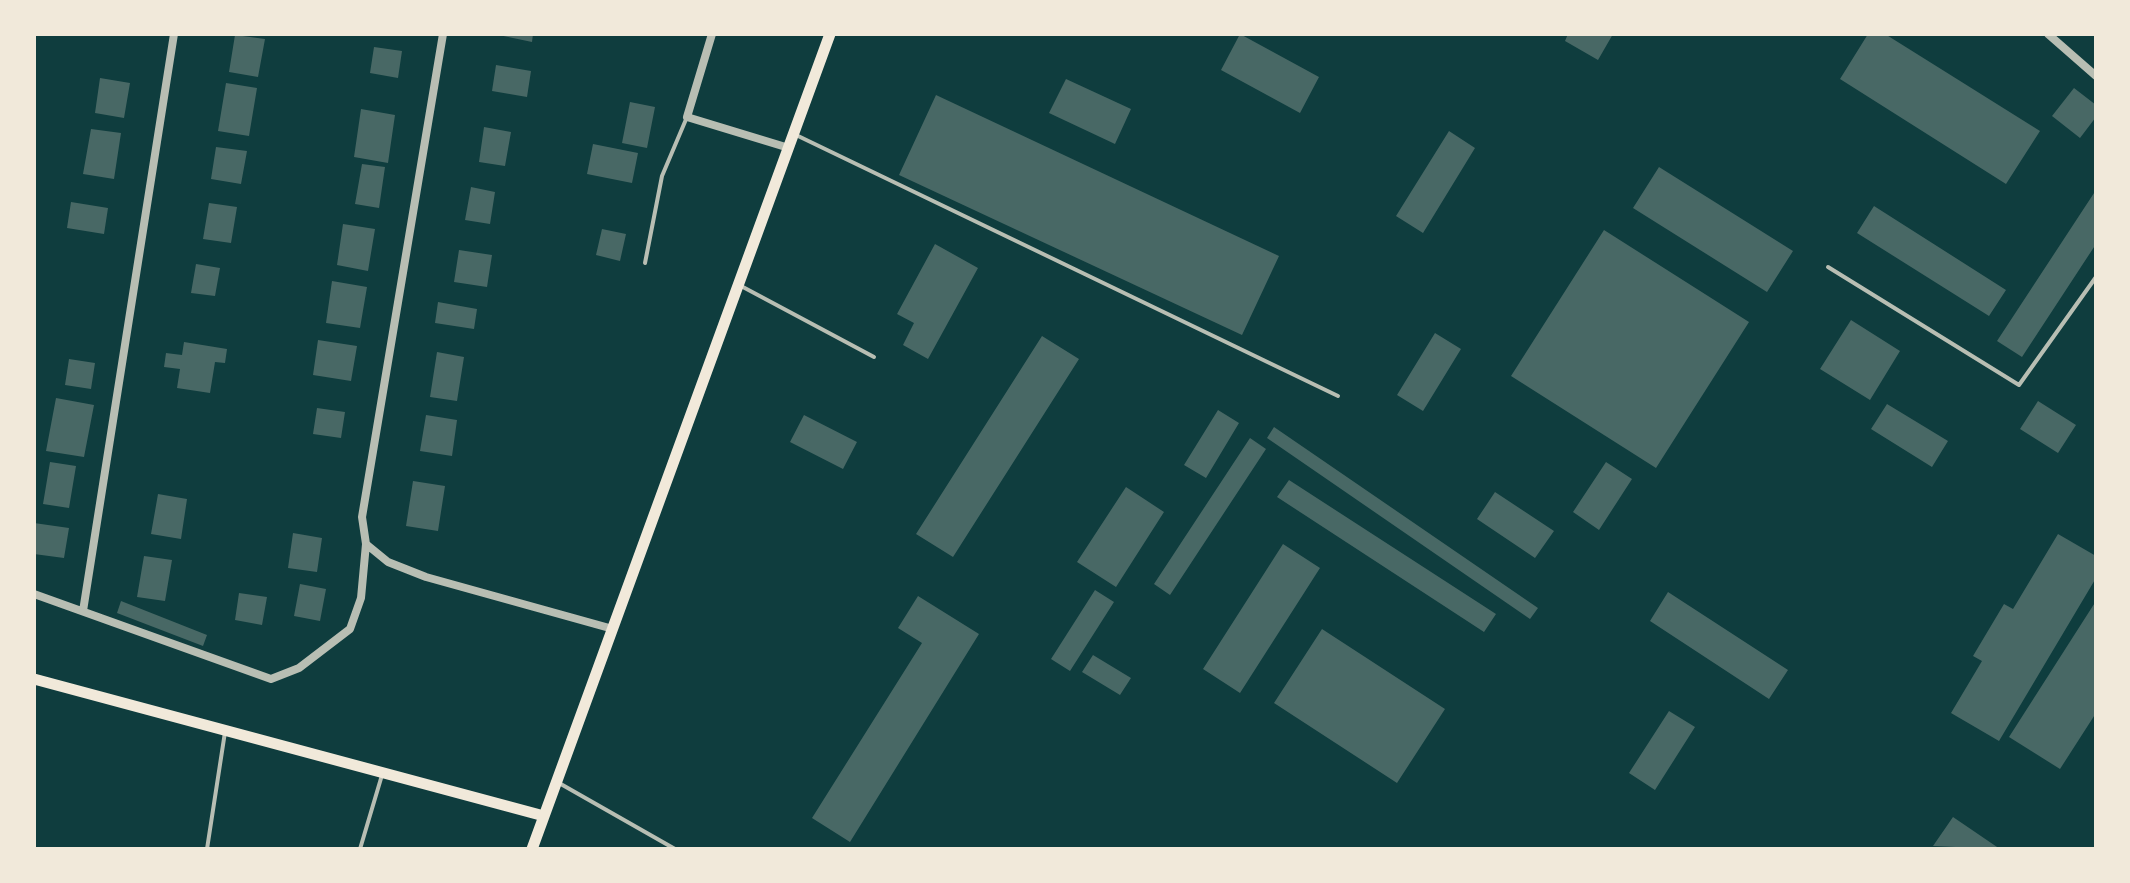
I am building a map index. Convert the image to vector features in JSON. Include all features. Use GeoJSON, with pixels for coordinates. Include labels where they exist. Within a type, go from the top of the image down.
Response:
{"type":"FeatureCollection","features":[{"type":"Feature","properties":{"kind":"main road"},"geometry":{"type":"LineString","coordinates":[[532,849],[830,34]]}},
{"type":"Feature","properties":{"kind":"main road"},"geometry":{"type":"LineString","coordinates":[[34,679],[544,816]]}},
{"type":"Feature","properties":{"kind":"street"},"geometry":{"type":"LineString","coordinates":[[83,611],[174,34]]}},
{"type":"Feature","properties":{"kind":"street"},"geometry":{"type":"LineString","coordinates":[[34,594],[271,679],[299,668],[350,629],[361,598],[366,544],[362,517],[443,34]]}},
{"type":"Feature","properties":{"kind":"street"},"geometry":{"type":"LineString","coordinates":[[712,34],[687,117],[789,148]]}},
{"type":"Feature","properties":{"kind":"street"},"geometry":{"type":"LineString","coordinates":[[2048,34],[2096,76]]}},
{"type":"Feature","properties":{"kind":"street"},"geometry":{"type":"LineString","coordinates":[[366,544],[388,562],[426,577],[613,629]]}},
{"type":"Feature","properties":{"kind":"lane"},"geometry":{"type":"LineString","coordinates":[[645,263],[662,176],[687,117]]}},
{"type":"Feature","properties":{"kind":"lane"},"geometry":{"type":"LineString","coordinates":[[794,134],[1338,396]]}},
{"type":"Feature","properties":{"kind":"lane"},"geometry":{"type":"LineString","coordinates":[[1828,267],[2019,385],[2096,277]]}},
{"type":"Feature","properties":{"kind":"lane"},"geometry":{"type":"LineString","coordinates":[[739,285],[874,357]]}},
{"type":"Feature","properties":{"kind":"lane"},"geometry":{"type":"LineString","coordinates":[[207,849],[226,730]]}},
{"type":"Feature","properties":{"kind":"lane"},"geometry":{"type":"LineString","coordinates":[[360,849],[382,772]]}},
{"type":"Feature","properties":{"kind":"lane"},"geometry":{"type":"LineString","coordinates":[[557,782],[675,849]]}},
{"type":"Feature","properties":{"kind":"building"},"geometry":{"type":"Polygon","coordinates":[[[494,34],[533,34],[532,42],[494,34]]]}},
{"type":"Feature","properties":{"kind":"building"},"geometry":{"type":"Polygon","coordinates":[[[1240,34],[1319,77],[1300,113],[1221,70],[1240,34]]]}},
{"type":"Feature","properties":{"kind":"building"},"geometry":{"type":"Polygon","coordinates":[[[1568,34],[1613,34],[1598,60],[1565,41],[1568,34]]]}},
{"type":"Feature","properties":{"kind":"building"},"geometry":{"type":"Polygon","coordinates":[[[1868,34],[1885,34],[2040,131],[2006,184],[1840,79],[1868,34]]]}},
{"type":"Feature","properties":{"kind":"building"},"geometry":{"type":"Polygon","coordinates":[[[235,35],[265,39],[258,77],[229,72],[235,35]]]}},
{"type":"Feature","properties":{"kind":"building"},"geometry":{"type":"Polygon","coordinates":[[[374,47],[402,51],[398,78],[370,73],[374,47]]]}},
{"type":"Feature","properties":{"kind":"building"},"geometry":{"type":"Polygon","coordinates":[[[496,65],[531,71],[527,97],[492,91],[496,65]]]}},
{"type":"Feature","properties":{"kind":"building"},"geometry":{"type":"Polygon","coordinates":[[[100,78],[130,83],[124,118],[95,113],[100,78]]]}},
{"type":"Feature","properties":{"kind":"building"},"geometry":{"type":"Polygon","coordinates":[[[1066,79],[1131,109],[1115,144],[1049,113],[1066,79]]]}},
{"type":"Feature","properties":{"kind":"building"},"geometry":{"type":"Polygon","coordinates":[[[226,83],[257,88],[249,136],[218,131],[226,83]]]}},
{"type":"Feature","properties":{"kind":"building"},"geometry":{"type":"Polygon","coordinates":[[[2074,88],[2096,105],[2096,117],[2080,138],[2052,116],[2074,88]]]}},
{"type":"Feature","properties":{"kind":"building"},"geometry":{"type":"Polygon","coordinates":[[[936,95],[1279,256],[1242,335],[899,175],[936,95]]]}},
{"type":"Feature","properties":{"kind":"building"},"geometry":{"type":"Polygon","coordinates":[[[630,102],[655,107],[647,148],[622,143],[630,102]]]}},
{"type":"Feature","properties":{"kind":"building"},"geometry":{"type":"Polygon","coordinates":[[[361,109],[395,115],[388,163],[354,157],[361,109]]]}},
{"type":"Feature","properties":{"kind":"building"},"geometry":{"type":"Polygon","coordinates":[[[484,127],[511,132],[505,166],[479,162],[484,127]]]}},
{"type":"Feature","properties":{"kind":"building"},"geometry":{"type":"Polygon","coordinates":[[[91,129],[121,133],[114,179],[83,174],[91,129]]]}},
{"type":"Feature","properties":{"kind":"building"},"geometry":{"type":"Polygon","coordinates":[[[1449,131],[1475,148],[1423,233],[1396,216],[1449,131]]]}},
{"type":"Feature","properties":{"kind":"building"},"geometry":{"type":"Polygon","coordinates":[[[593,144],[638,153],[632,183],[587,174],[593,144]]]}},
{"type":"Feature","properties":{"kind":"building"},"geometry":{"type":"Polygon","coordinates":[[[216,147],[247,151],[241,184],[211,179],[216,147]]]}},
{"type":"Feature","properties":{"kind":"building"},"geometry":{"type":"Polygon","coordinates":[[[362,164],[385,167],[379,208],[355,204],[362,164]]]}},
{"type":"Feature","properties":{"kind":"building"},"geometry":{"type":"Polygon","coordinates":[[[1659,167],[1793,251],[1767,292],[1633,208],[1659,167]]]}},
{"type":"Feature","properties":{"kind":"building"},"geometry":{"type":"Polygon","coordinates":[[[471,187],[495,192],[490,224],[465,220],[471,187]]]}},
{"type":"Feature","properties":{"kind":"building"},"geometry":{"type":"Polygon","coordinates":[[[2096,190],[2096,244],[2022,357],[1997,341],[2096,190]]]}},
{"type":"Feature","properties":{"kind":"building"},"geometry":{"type":"Polygon","coordinates":[[[71,202],[108,208],[104,234],[67,228],[71,202]]]}},
{"type":"Feature","properties":{"kind":"building"},"geometry":{"type":"Polygon","coordinates":[[[209,203],[237,207],[231,243],[203,239],[209,203]]]}},
{"type":"Feature","properties":{"kind":"building"},"geometry":{"type":"Polygon","coordinates":[[[1874,206],[2006,290],[1989,316],[1857,233],[1874,206]]]}},
{"type":"Feature","properties":{"kind":"building"},"geometry":{"type":"Polygon","coordinates":[[[343,224],[375,229],[368,271],[337,265],[343,224]]]}},
{"type":"Feature","properties":{"kind":"building"},"geometry":{"type":"Polygon","coordinates":[[[602,229],[626,234],[620,261],[596,255],[602,229]]]}},
{"type":"Feature","properties":{"kind":"building"},"geometry":{"type":"Polygon","coordinates":[[[1604,230],[1749,322],[1656,468],[1511,376],[1604,230]]]}},
{"type":"Feature","properties":{"kind":"building"},"geometry":{"type":"Polygon","coordinates":[[[935,244],[978,268],[928,359],[903,345],[914,323],[897,314],[935,244]]]}},
{"type":"Feature","properties":{"kind":"building"},"geometry":{"type":"Polygon","coordinates":[[[459,250],[492,255],[487,287],[454,282],[459,250]]]}},
{"type":"Feature","properties":{"kind":"building"},"geometry":{"type":"Polygon","coordinates":[[[196,264],[220,268],[215,296],[191,293],[196,264]]]}},
{"type":"Feature","properties":{"kind":"building"},"geometry":{"type":"Polygon","coordinates":[[[332,281],[367,287],[360,328],[326,323],[332,281]]]}},
{"type":"Feature","properties":{"kind":"building"},"geometry":{"type":"Polygon","coordinates":[[[438,302],[477,309],[474,329],[435,323],[438,302]]]}},
{"type":"Feature","properties":{"kind":"building"},"geometry":{"type":"Polygon","coordinates":[[[1851,320],[1900,351],[1870,400],[1820,369],[1851,320]]]}},
{"type":"Feature","properties":{"kind":"building"},"geometry":{"type":"Polygon","coordinates":[[[1435,333],[1461,349],[1423,411],[1397,395],[1435,333]]]}},
{"type":"Feature","properties":{"kind":"building"},"geometry":{"type":"Polygon","coordinates":[[[1042,336],[1079,359],[953,557],[916,534],[1042,336]]]}},
{"type":"Feature","properties":{"kind":"building"},"geometry":{"type":"Polygon","coordinates":[[[318,340],[357,346],[351,381],[313,375],[318,340]]]}},
{"type":"Feature","properties":{"kind":"building"},"geometry":{"type":"Polygon","coordinates":[[[184,342],[227,349],[225,363],[215,362],[210,393],[177,388],[180,369],[164,367],[166,353],[182,355],[184,342]]]}},
{"type":"Feature","properties":{"kind":"building"},"geometry":{"type":"Polygon","coordinates":[[[437,352],[464,357],[457,401],[430,397],[437,352]]]}},
{"type":"Feature","properties":{"kind":"building"},"geometry":{"type":"Polygon","coordinates":[[[69,359],[95,363],[91,389],[65,385],[69,359]]]}},
{"type":"Feature","properties":{"kind":"building"},"geometry":{"type":"Polygon","coordinates":[[[56,398],[94,405],[84,457],[46,451],[56,398]]]}},
{"type":"Feature","properties":{"kind":"building"},"geometry":{"type":"Polygon","coordinates":[[[2038,401],[2076,425],[2058,453],[2020,429],[2038,401]]]}},
{"type":"Feature","properties":{"kind":"building"},"geometry":{"type":"Polygon","coordinates":[[[1887,404],[1948,441],[1932,467],[1871,429],[1887,404]]]}},
{"type":"Feature","properties":{"kind":"building"},"geometry":{"type":"Polygon","coordinates":[[[317,408],[345,412],[341,438],[313,434],[317,408]]]}},
{"type":"Feature","properties":{"kind":"building"},"geometry":{"type":"Polygon","coordinates":[[[1218,410],[1239,423],[1206,478],[1184,465],[1218,410]]]}},
{"type":"Feature","properties":{"kind":"building"},"geometry":{"type":"Polygon","coordinates":[[[426,415],[457,420],[452,456],[420,451],[426,415]]]}},
{"type":"Feature","properties":{"kind":"building"},"geometry":{"type":"Polygon","coordinates":[[[804,415],[857,442],[843,469],[790,442],[804,415]]]}},
{"type":"Feature","properties":{"kind":"building"},"geometry":{"type":"Polygon","coordinates":[[[1274,427],[1538,608],[1530,619],[1267,438],[1274,427]]]}},
{"type":"Feature","properties":{"kind":"building"},"geometry":{"type":"Polygon","coordinates":[[[1250,438],[1266,449],[1170,595],[1154,584],[1250,438]]]}},
{"type":"Feature","properties":{"kind":"building"},"geometry":{"type":"Polygon","coordinates":[[[50,462],[76,466],[69,508],[43,504],[50,462]]]}},
{"type":"Feature","properties":{"kind":"building"},"geometry":{"type":"Polygon","coordinates":[[[1606,462],[1632,479],[1599,530],[1573,512],[1606,462]]]}},
{"type":"Feature","properties":{"kind":"building"},"geometry":{"type":"Polygon","coordinates":[[[1289,480],[1496,614],[1484,632],[1277,497],[1289,480]]]}},
{"type":"Feature","properties":{"kind":"building"},"geometry":{"type":"Polygon","coordinates":[[[413,481],[445,486],[438,531],[406,526],[413,481]]]}},
{"type":"Feature","properties":{"kind":"building"},"geometry":{"type":"Polygon","coordinates":[[[1126,487],[1164,512],[1116,587],[1077,562],[1126,487]]]}},
{"type":"Feature","properties":{"kind":"building"},"geometry":{"type":"Polygon","coordinates":[[[1495,492],[1554,531],[1535,558],[1477,519],[1495,492]]]}},
{"type":"Feature","properties":{"kind":"building"},"geometry":{"type":"Polygon","coordinates":[[[158,494],[187,499],[181,539],[151,534],[158,494]]]}},
{"type":"Feature","properties":{"kind":"building"},"geometry":{"type":"Polygon","coordinates":[[[34,523],[69,528],[64,558],[34,554],[34,523]]]}},
{"type":"Feature","properties":{"kind":"building"},"geometry":{"type":"Polygon","coordinates":[[[293,533],[322,538],[317,572],[288,568],[293,533]]]}},
{"type":"Feature","properties":{"kind":"building"},"geometry":{"type":"Polygon","coordinates":[[[2058,534],[2096,556],[2096,578],[1999,741],[1951,713],[1982,661],[1973,656],[2004,604],[2013,609],[2058,534]]]}},
{"type":"Feature","properties":{"kind":"building"},"geometry":{"type":"Polygon","coordinates":[[[1283,544],[1320,568],[1240,693],[1203,669],[1283,544]]]}},
{"type":"Feature","properties":{"kind":"building"},"geometry":{"type":"Polygon","coordinates":[[[144,556],[172,560],[165,601],[137,597],[144,556]]]}},
{"type":"Feature","properties":{"kind":"building"},"geometry":{"type":"Polygon","coordinates":[[[300,584],[326,589],[320,621],[294,616],[300,584]]]}},
{"type":"Feature","properties":{"kind":"building"},"geometry":{"type":"Polygon","coordinates":[[[1095,590],[1114,602],[1070,671],[1051,659],[1095,590]]]}},
{"type":"Feature","properties":{"kind":"building"},"geometry":{"type":"Polygon","coordinates":[[[1668,592],[1788,670],[1769,699],[1650,621],[1668,592]]]}},
{"type":"Feature","properties":{"kind":"building"},"geometry":{"type":"Polygon","coordinates":[[[239,593],[267,597],[262,625],[235,620],[239,593]]]}},
{"type":"Feature","properties":{"kind":"building"},"geometry":{"type":"Polygon","coordinates":[[[918,596],[979,634],[850,842],[812,818],[922,643],[898,628],[918,596]]]}},
{"type":"Feature","properties":{"kind":"building"},"geometry":{"type":"Polygon","coordinates":[[[121,601],[207,635],[203,646],[117,613],[121,601]]]}},
{"type":"Feature","properties":{"kind":"building"},"geometry":{"type":"Polygon","coordinates":[[[2096,601],[2096,713],[2060,769],[2009,737],[2096,601]]]}},
{"type":"Feature","properties":{"kind":"building"},"geometry":{"type":"Polygon","coordinates":[[[1322,629],[1445,709],[1397,783],[1274,703],[1322,629]]]}},
{"type":"Feature","properties":{"kind":"building"},"geometry":{"type":"Polygon","coordinates":[[[1093,655],[1131,678],[1120,695],[1082,672],[1093,655]]]}},
{"type":"Feature","properties":{"kind":"building"},"geometry":{"type":"Polygon","coordinates":[[[1669,711],[1695,727],[1655,790],[1629,773],[1669,711]]]}},
{"type":"Feature","properties":{"kind":"building"},"geometry":{"type":"Polygon","coordinates":[[[1953,817],[2000,849],[1933,846],[1953,817]]]}}]}
